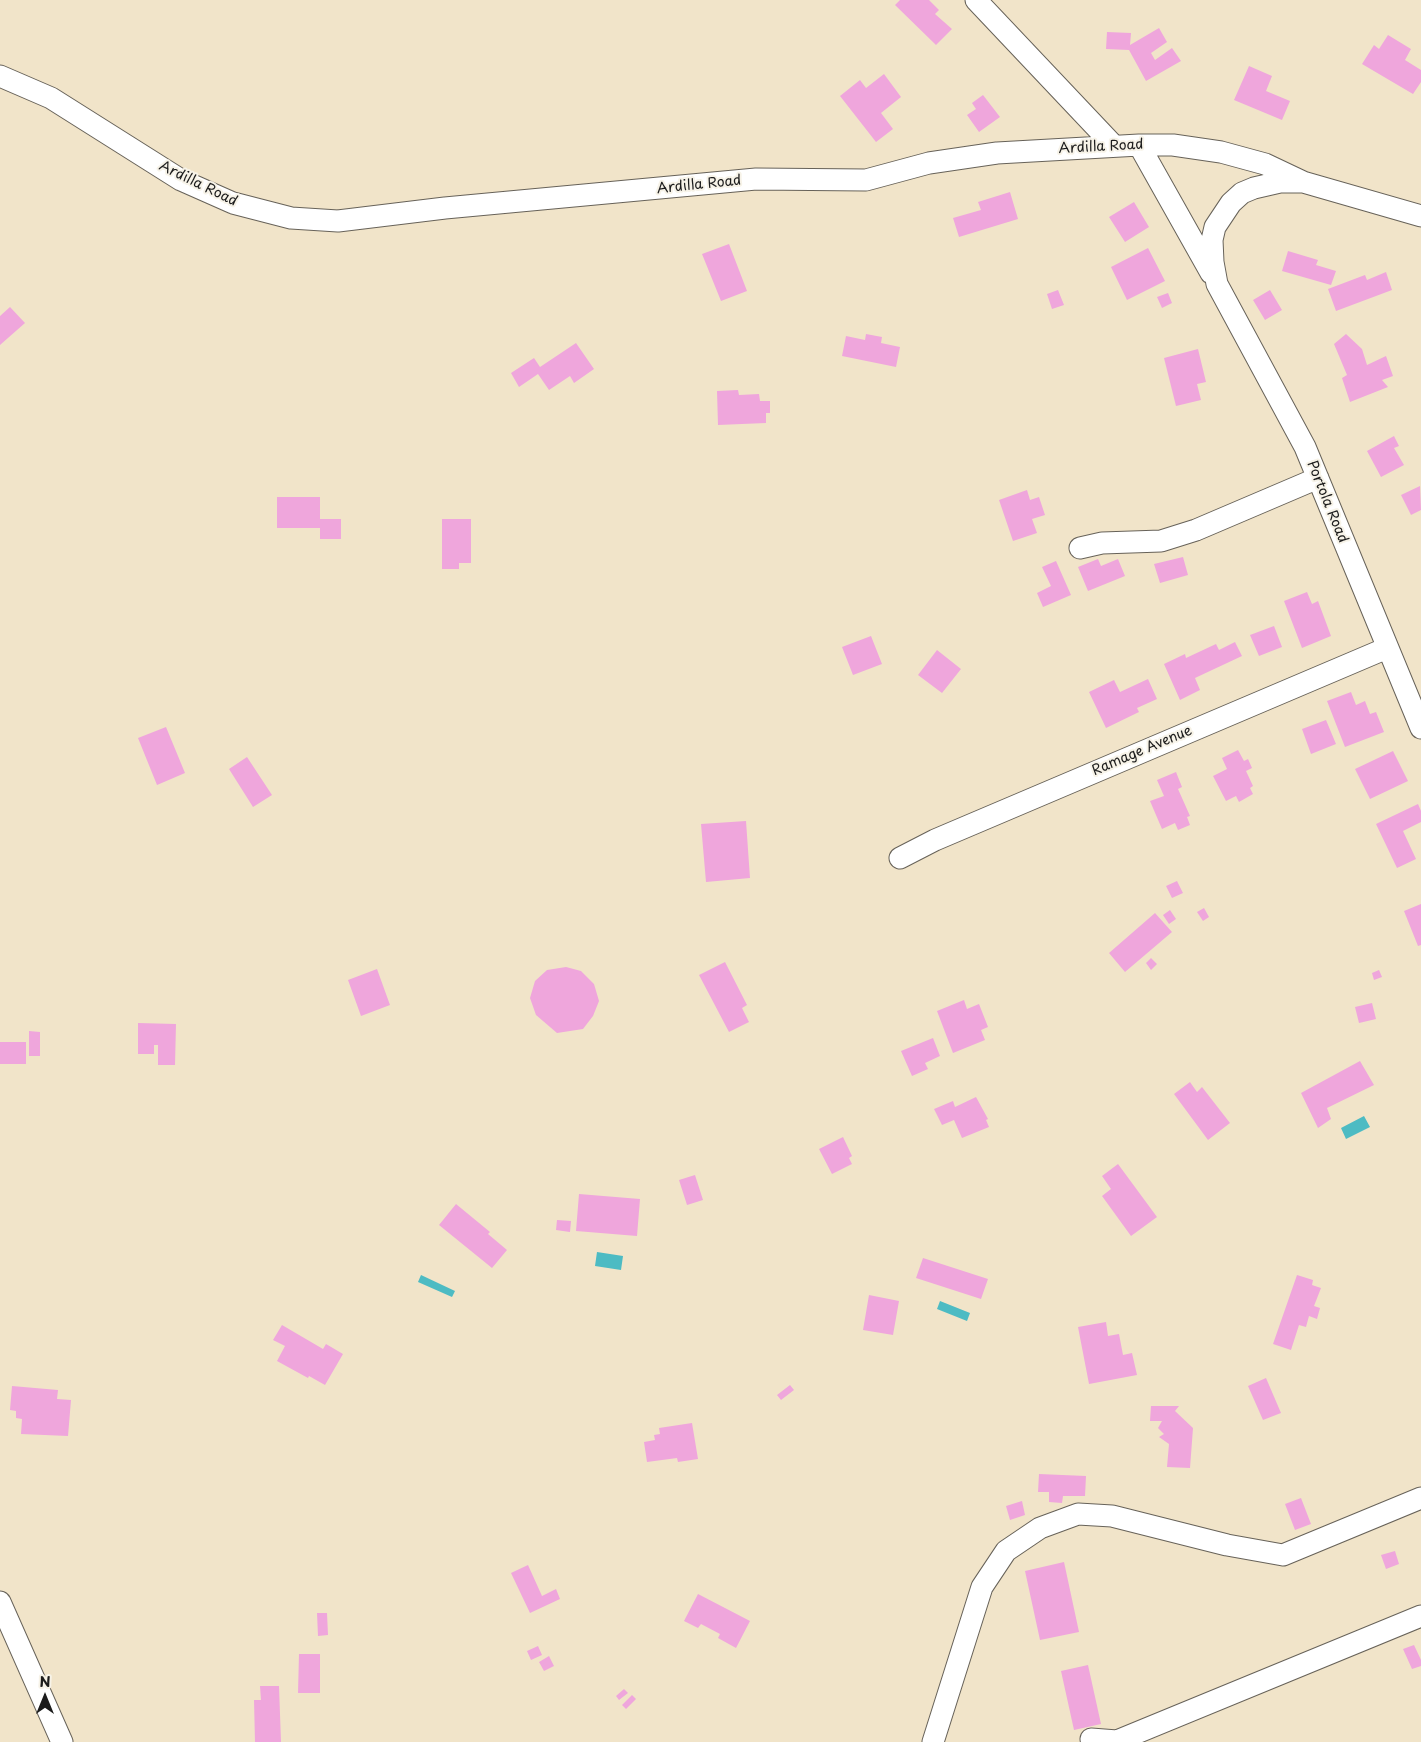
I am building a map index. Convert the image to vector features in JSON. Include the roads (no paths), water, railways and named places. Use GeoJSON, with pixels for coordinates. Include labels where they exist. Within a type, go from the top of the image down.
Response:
{"type":"FeatureCollection","features":[{"type":"Feature","properties":{"kind":"street"},"geometry":{"type":"LineString","coordinates":[[976,0],[1114,146]]}},
{"type":"Feature","properties":{"kind":"street","name":"Ardilla Road"},"geometry":{"type":"LineString","coordinates":[[0,76],[51,98],[181,180],[233,203],[291,218],[338,221],[445,208],[756,180],[866,180],[929,163],[997,153],[1139,144],[1173,145],[1221,152],[1265,164],[1303,182],[1421,216]]}},
{"type":"Feature","properties":{"kind":"street","name":"Portola Road"},"geometry":{"type":"LineString","coordinates":[[1139,144],[1305,447],[1421,728]]}},
{"type":"Feature","properties":{"kind":"street","name":"Portola Road"},"geometry":{"type":"LineString","coordinates":[[1217,284],[1212,240],[1215,227],[1231,203],[1242,193],[1254,188],[1280,182],[1303,182]]}},
{"type":"Feature","properties":{"kind":"street"},"geometry":{"type":"LineString","coordinates":[[1080,548],[1102,543],[1161,540],[1196,530],[1318,478]]}},
{"type":"Feature","properties":{"kind":"street","name":"Ramage Avenue"},"geometry":{"type":"LineString","coordinates":[[900,858],[935,840],[1387,648]]}},
{"type":"Feature","properties":{"kind":"street"},"geometry":{"type":"LineString","coordinates":[[933,1742],[982,1587],[1006,1550],[1040,1528],[1078,1514],[1112,1516],[1227,1545],[1283,1555],[1421,1498]]}},
{"type":"Feature","properties":{"kind":"street"},"geometry":{"type":"LineString","coordinates":[[0,1602],[62,1742]]}},
{"type":"Feature","properties":{"kind":"street"},"geometry":{"type":"LineString","coordinates":[[1092,1739],[1117,1741],[1421,1616]]}},
{"type":"Feature","properties":{"kind":"water"},"geometry":{"type":"Polygon","coordinates":[[[1364,1116],[1370,1127],[1346,1139],[1341,1128],[1364,1116]]]}},
{"type":"Feature","properties":{"kind":"water"},"geometry":{"type":"Polygon","coordinates":[[[597,1252],[623,1256],[621,1270],[595,1266],[597,1252]]]}},
{"type":"Feature","properties":{"kind":"water"},"geometry":{"type":"Polygon","coordinates":[[[421,1275],[455,1291],[452,1297],[418,1282],[421,1275]]]}},
{"type":"Feature","properties":{"kind":"water"},"geometry":{"type":"Polygon","coordinates":[[[940,1301],[970,1313],[967,1321],[937,1309],[940,1301]]]}}]}
